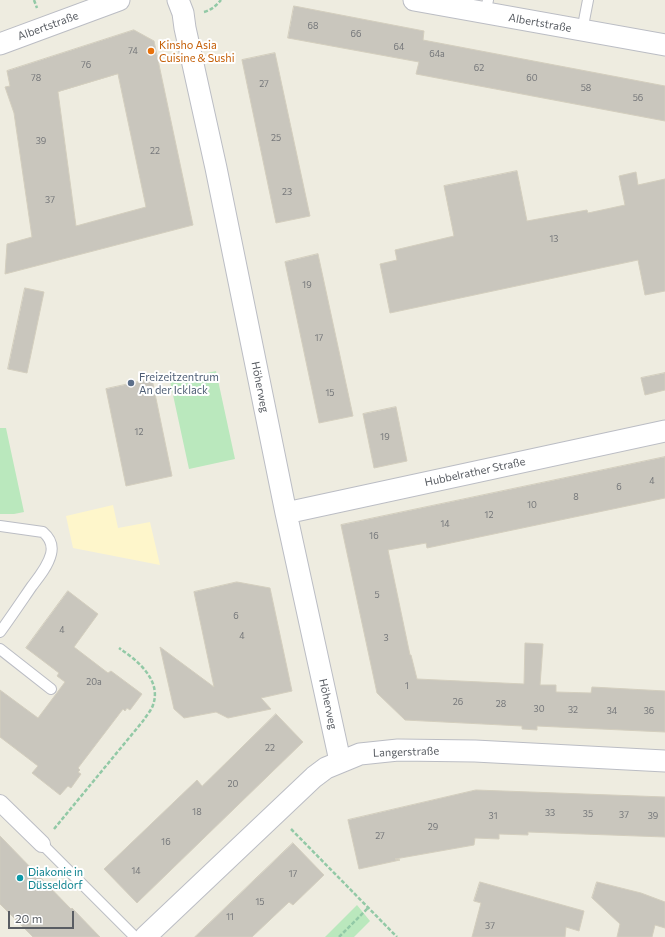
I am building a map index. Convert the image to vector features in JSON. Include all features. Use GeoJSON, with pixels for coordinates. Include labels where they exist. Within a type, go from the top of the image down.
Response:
{"type":"FeatureCollection","features":[{"type":"Feature","properties":{"kind":"street","name":"Albertstraße"},"geometry":{"type":"LineString","coordinates":[[0,44],[118,0]]}},
{"type":"Feature","properties":{"kind":"street","name":"Albertstraße"},"geometry":{"type":"LineString","coordinates":[[414,0],[487,7],[582,31],[665,46]]}},
{"type":"Feature","properties":{"kind":"street","name":"Höherweg"},"geometry":{"type":"LineString","coordinates":[[181,7],[214,160],[286,513],[340,761]]}},
{"type":"Feature","properties":{"kind":"street","name":"Hubbelrather Straße"},"geometry":{"type":"LineString","coordinates":[[286,513],[665,431]]}},
{"type":"Feature","properties":{"kind":"street","name":"Langerstraße"},"geometry":{"type":"LineString","coordinates":[[145,937],[314,777],[326,768],[340,761],[360,754],[398,750],[475,751],[665,761]]}},
{"type":"Feature","properties":{"kind":"street"},"geometry":{"type":"LineString","coordinates":[[0,803],[42,844]]}},
{"type":"Feature","properties":{"kind":"lane"},"geometry":{"type":"LineString","coordinates":[[582,31],[588,0]]}},
{"type":"Feature","properties":{"kind":"lane"},"geometry":{"type":"LineString","coordinates":[[0,526],[43,532],[48,536],[51,544],[50,559],[0,632]]}},
{"type":"Feature","properties":{"kind":"lane"},"geometry":{"type":"LineString","coordinates":[[0,649],[51,689]]}},
{"type":"Feature","properties":{"kind":"lane"},"geometry":{"type":"LineString","coordinates":[[42,844],[135,937]]}},
{"type":"Feature","properties":{"kind":"path"},"geometry":{"type":"LineString","coordinates":[[42,844],[143,721],[153,706],[155,697],[154,686],[151,680],[144,669],[132,656],[119,648]]}},
{"type":"Feature","properties":{"kind":"path"},"geometry":{"type":"LineString","coordinates":[[275,813],[397,937]]}},
{"type":"Feature","properties":{"kind":"path"},"geometry":{"type":"LineString","coordinates":[[339,937],[368,908]]}},
{"type":"Feature","properties":{"kind":"green space"},"geometry":{"type":"Polygon","coordinates":[[[216,371],[235,459],[189,469],[170,381],[216,371]]]}},
{"type":"Feature","properties":{"kind":"green space"},"geometry":{"type":"Polygon","coordinates":[[[0,428],[6,428],[24,512],[0,514],[0,428]]]}},
{"type":"Feature","properties":{"kind":"green space"},"geometry":{"type":"Polygon","coordinates":[[[357,905],[370,921],[354,937],[325,937],[357,905]]]}},
{"type":"Feature","properties":{"kind":"sand"},"geometry":{"type":"Polygon","coordinates":[[[113,505],[118,528],[150,522],[160,565],[73,548],[66,516],[113,505]]]}},
{"type":"Feature","properties":{"kind":"building"},"geometry":{"type":"Polygon","coordinates":[[[294,6],[424,31],[423,40],[665,86],[665,121],[416,74],[419,62],[288,38],[294,6]]]}},
{"type":"Feature","properties":{"kind":"building"},"geometry":{"type":"Polygon","coordinates":[[[134,30],[154,41],[193,225],[5,274],[7,244],[32,237],[14,113],[5,87],[10,86],[7,71],[134,30]],[[118,74],[58,92],[76,226],[146,207],[118,74]]]}},
{"type":"Feature","properties":{"kind":"building"},"geometry":{"type":"Polygon","coordinates":[[[275,53],[310,216],[276,223],[242,60],[275,53]]]}},
{"type":"Feature","properties":{"kind":"building"},"geometry":{"type":"Polygon","coordinates":[[[517,171],[527,221],[587,210],[588,213],[625,205],[619,176],[636,172],[638,185],[665,179],[665,291],[645,295],[638,260],[390,313],[380,264],[397,260],[395,250],[454,236],[444,186],[517,171]]]}},
{"type":"Feature","properties":{"kind":"building"},"geometry":{"type":"Polygon","coordinates":[[[318,254],[353,416],[319,423],[285,262],[318,254]]]}},
{"type":"Feature","properties":{"kind":"building"},"geometry":{"type":"Polygon","coordinates":[[[25,288],[44,292],[27,373],[8,369],[25,288]]]}},
{"type":"Feature","properties":{"kind":"building"},"geometry":{"type":"Polygon","coordinates":[[[665,373],[665,390],[645,395],[641,378],[665,373]]]}},
{"type":"Feature","properties":{"kind":"building"},"geometry":{"type":"Polygon","coordinates":[[[152,379],[172,476],[126,486],[106,389],[152,379]]]}},
{"type":"Feature","properties":{"kind":"building"},"geometry":{"type":"Polygon","coordinates":[[[396,407],[407,461],[374,468],[363,414],[396,407]]]}},
{"type":"Feature","properties":{"kind":"building"},"geometry":{"type":"Polygon","coordinates":[[[665,457],[665,498],[427,548],[426,543],[388,550],[410,655],[417,679],[524,684],[525,643],[543,644],[540,685],[556,685],[556,692],[591,693],[592,687],[665,691],[665,732],[537,726],[537,730],[522,729],[522,726],[405,720],[377,693],[341,525],[665,457]]]}},
{"type":"Feature","properties":{"kind":"building"},"geometry":{"type":"Polygon","coordinates":[[[237,582],[270,588],[292,691],[261,698],[271,709],[228,718],[216,712],[184,718],[174,709],[160,647],[214,687],[194,592],[237,582]]]}},
{"type":"Feature","properties":{"kind":"building"},"geometry":{"type":"Polygon","coordinates":[[[68,591],[98,614],[74,647],[108,673],[111,671],[142,694],[130,710],[127,708],[125,711],[123,709],[78,768],[80,770],[78,772],[81,774],[71,788],[68,786],[60,795],[32,773],[38,766],[0,737],[0,690],[38,718],[65,682],[57,676],[59,673],[26,648],[68,591]]]}},
{"type":"Feature","properties":{"kind":"building"},"geometry":{"type":"Polygon","coordinates":[[[276,714],[303,742],[137,903],[104,869],[197,780],[202,786],[276,714]]]}},
{"type":"Feature","properties":{"kind":"building"},"geometry":{"type":"Polygon","coordinates":[[[476,790],[665,797],[665,837],[528,832],[528,835],[499,834],[499,839],[475,838],[474,845],[395,859],[400,860],[359,869],[348,820],[476,790]]]}},
{"type":"Feature","properties":{"kind":"building","name":"Diakonie in Düsseldorf"},"geometry":{"type":"Polygon","coordinates":[[[0,836],[100,937],[33,937],[0,904],[0,836]]]}},
{"type":"Feature","properties":{"kind":"building"},"geometry":{"type":"Polygon","coordinates":[[[293,843],[324,875],[293,905],[289,902],[252,937],[195,937],[293,843]]]}},
{"type":"Feature","properties":{"kind":"building"},"geometry":{"type":"Polygon","coordinates":[[[480,882],[584,911],[579,931],[566,927],[565,937],[472,937],[481,903],[474,901],[480,882]]]}},
{"type":"Feature","properties":{"kind":"building"},"geometry":{"type":"Polygon","coordinates":[[[597,882],[641,893],[665,902],[665,928],[655,925],[652,937],[617,937],[620,924],[592,898],[597,882]]]}},
{"type":"Feature","properties":{"kind":"place","name":"Kinsho Asia Cuisine & Sushi"},"geometry":{"type":"Point","coordinates":[151,51]}},
{"type":"Feature","properties":{"kind":"place","name":"Freizeitzentrum An der Icklack"},"geometry":{"type":"Point","coordinates":[131,383]}},
{"type":"Feature","properties":{"kind":"place","name":"Diakonie in Düsseldorf"},"geometry":{"type":"Point","coordinates":[20,878]}}]}
